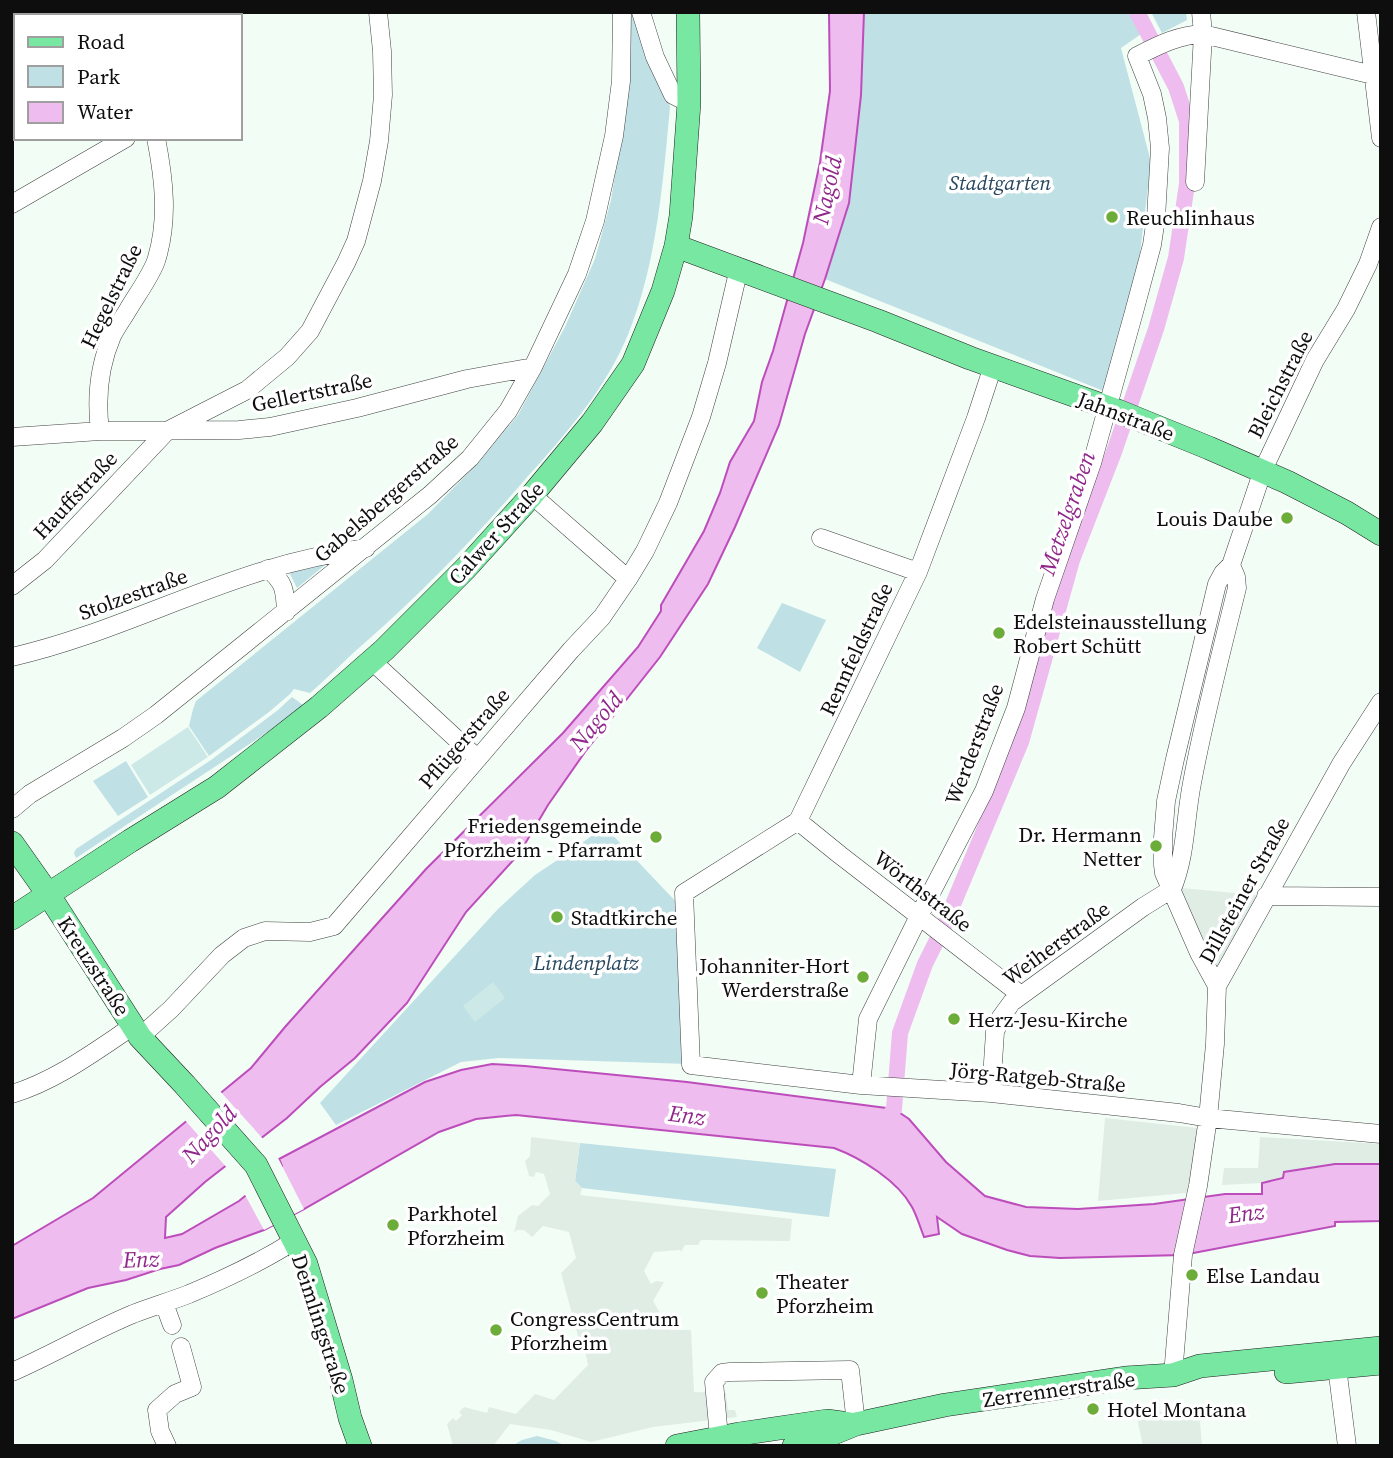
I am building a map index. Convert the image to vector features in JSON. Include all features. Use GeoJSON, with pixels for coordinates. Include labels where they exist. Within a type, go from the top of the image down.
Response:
{"type":"FeatureCollection","features":[{"type":"Feature","properties":{"kind":"main road","name":"Calwer Straße"},"geometry":{"type":"LineString","coordinates":[[12,918],[217,787],[319,707],[372,661],[466,568],[592,423],[633,364],[663,291],[676,246],[681,216],[689,103],[688,12]]}},
{"type":"Feature","properties":{"kind":"main road"},"geometry":{"type":"LineString","coordinates":[[676,246],[741,270]]}},
{"type":"Feature","properties":{"kind":"main road","name":"Jahnstraße"},"geometry":{"type":"LineString","coordinates":[[741,270],[1113,410],[1263,470],[1347,513],[1381,534]]}},
{"type":"Feature","properties":{"kind":"main road","name":"Kreuzstraße"},"geometry":{"type":"LineString","coordinates":[[12,843],[48,894],[136,1032],[256,1165],[292,1236]]}},
{"type":"Feature","properties":{"kind":"main road","name":"Deimlingstraße"},"geometry":{"type":"LineString","coordinates":[[292,1236],[306,1264],[360,1446]]}},
{"type":"Feature","properties":{"kind":"main road","name":"Zerrennerstraße"},"geometry":{"type":"LineString","coordinates":[[856,1424],[944,1405],[1125,1378],[1173,1375],[1200,1366],[1381,1348]]}},
{"type":"Feature","properties":{"kind":"main road","name":"Zerrennerstraße"},"geometry":{"type":"LineString","coordinates":[[1173,1375],[1201,1381],[1381,1363]]}},
{"type":"Feature","properties":{"kind":"main road","name":"Deimlingstraße"},"geometry":{"type":"LineString","coordinates":[[341,1446],[350,1418]]}},
{"type":"Feature","properties":{"kind":"main road"},"geometry":{"type":"LineString","coordinates":[[677,1446],[827,1421],[856,1424]]}},
{"type":"Feature","properties":{"kind":"main road"},"geometry":{"type":"LineString","coordinates":[[794,1446],[856,1424]]}},
{"type":"Feature","properties":{"kind":"street"},"geometry":{"type":"LineString","coordinates":[[167,431],[247,390],[287,357],[310,331],[346,263],[356,242],[368,202],[379,141],[383,96],[379,12]]}},
{"type":"Feature","properties":{"kind":"street","name":"Gabelsbergerstraße"},"geometry":{"type":"LineString","coordinates":[[12,809],[30,794],[156,715],[366,548],[470,458],[508,411],[533,367],[578,274],[595,221],[619,103],[622,12]]}},
{"type":"Feature","properties":{"kind":"street"},"geometry":{"type":"LineString","coordinates":[[641,12],[656,57],[673,95],[689,103]]}},
{"type":"Feature","properties":{"kind":"street"},"geometry":{"type":"LineString","coordinates":[[1195,182],[1203,34],[1200,12]]}},
{"type":"Feature","properties":{"kind":"street"},"geometry":{"type":"LineString","coordinates":[[1366,12],[1377,75],[1381,138]]}},
{"type":"Feature","properties":{"kind":"street"},"geometry":{"type":"LineString","coordinates":[[1203,34],[1377,75]]}},
{"type":"Feature","properties":{"kind":"street","name":"Werderstraße"},"geometry":{"type":"LineString","coordinates":[[866,1085],[868,1019],[924,921],[984,791],[1012,720],[1055,568],[1113,410],[1152,245],[1160,159],[1152,94],[1137,56],[1169,40],[1203,34]]}},
{"type":"Feature","properties":{"kind":"street"},"geometry":{"type":"LineString","coordinates":[[12,204],[123,140]]}},
{"type":"Feature","properties":{"kind":"street","name":"Hegelstraße"},"geometry":{"type":"LineString","coordinates":[[100,431],[98,393],[112,336],[155,265],[162,239],[165,206],[163,174],[156,140]]}},
{"type":"Feature","properties":{"kind":"street","name":"Bleichstraße"},"geometry":{"type":"LineString","coordinates":[[1217,986],[1199,953],[1164,873],[1163,838],[1171,780],[1217,584],[1231,565],[1263,470],[1315,360],[1357,287],[1381,227]]}},
{"type":"Feature","properties":{"kind":"street","name":"Pflügerstraße"},"geometry":{"type":"LineString","coordinates":[[136,1032],[171,1009],[222,954],[244,938],[265,931],[310,932],[334,926],[570,650],[602,617],[645,551],[668,503],[701,417],[718,363],[741,270]]}},
{"type":"Feature","properties":{"kind":"street","name":"Rennfeldstraße"},"geometry":{"type":"LineString","coordinates":[[798,821],[918,572],[993,366]]}},
{"type":"Feature","properties":{"kind":"street","name":"Gellertstraße"},"geometry":{"type":"LineString","coordinates":[[12,437],[100,431],[239,430],[289,424],[467,379],[533,367]]}},
{"type":"Feature","properties":{"kind":"street","name":"Hauffstraße"},"geometry":{"type":"LineString","coordinates":[[12,586],[45,560],[167,431]]}},
{"type":"Feature","properties":{"kind":"street"},"geometry":{"type":"LineString","coordinates":[[532,495],[628,579]]}},
{"type":"Feature","properties":{"kind":"street"},"geometry":{"type":"LineString","coordinates":[[821,538],[918,572]]}},
{"type":"Feature","properties":{"kind":"street","name":"Stolzestraße"},"geometry":{"type":"LineString","coordinates":[[12,657],[58,646],[268,569],[366,548]]}},
{"type":"Feature","properties":{"kind":"street","name":"Bleichstraße"},"geometry":{"type":"LineString","coordinates":[[1172,889],[1179,873],[1192,785],[1237,588],[1231,565]]}},
{"type":"Feature","properties":{"kind":"street"},"geometry":{"type":"LineString","coordinates":[[268,569],[278,577],[283,587],[286,612]]}},
{"type":"Feature","properties":{"kind":"street"},"geometry":{"type":"LineString","coordinates":[[372,661],[477,758]]}},
{"type":"Feature","properties":{"kind":"street","name":"Dillsteiner Straße"},"geometry":{"type":"LineString","coordinates":[[1173,1375],[1183,1257],[1208,1118],[1216,1034],[1217,986],[1341,764],[1381,702]]}},
{"type":"Feature","properties":{"kind":"street"},"geometry":{"type":"LineString","coordinates":[[1189,703],[1208,708]]}},
{"type":"Feature","properties":{"kind":"street","name":"Wörthstraße"},"geometry":{"type":"LineString","coordinates":[[798,821],[1021,995]]}},
{"type":"Feature","properties":{"kind":"street","name":"Jörg-Ratgeb-Straße"},"geometry":{"type":"LineString","coordinates":[[798,821],[684,892],[691,1065],[866,1085],[991,1093],[1208,1118],[1381,1134]]}},
{"type":"Feature","properties":{"kind":"street","name":"Weiherstraße"},"geometry":{"type":"LineString","coordinates":[[991,1093],[995,1032],[1001,1017],[1012,1002],[1172,889]]}},
{"type":"Feature","properties":{"kind":"street"},"geometry":{"type":"LineString","coordinates":[[1266,896],[1381,897]]}},
{"type":"Feature","properties":{"kind":"street"},"geometry":{"type":"LineString","coordinates":[[12,1094],[42,1083],[136,1032]]}},
{"type":"Feature","properties":{"kind":"street"},"geometry":{"type":"LineString","coordinates":[[12,1372],[135,1313],[225,1278],[292,1236]]}},
{"type":"Feature","properties":{"kind":"street"},"geometry":{"type":"LineString","coordinates":[[164,1303],[172,1325]]}},
{"type":"Feature","properties":{"kind":"street"},"geometry":{"type":"LineString","coordinates":[[167,1446],[160,1431],[157,1410],[174,1395],[192,1387],[181,1347]]}},
{"type":"Feature","properties":{"kind":"street"},"geometry":{"type":"LineString","coordinates":[[1338,1367],[1348,1446]]}},
{"type":"Feature","properties":{"kind":"street"},"geometry":{"type":"LineString","coordinates":[[719,1437],[714,1382],[722,1373],[730,1372],[850,1370],[856,1424]]}},
{"type":"Feature","properties":{"kind":"green space"},"geometry":{"type":"Polygon","coordinates":[[[633,12],[670,107],[657,221],[646,277],[629,332],[608,374],[553,448],[467,544],[409,602],[310,693],[294,689],[269,712],[209,756],[189,726],[196,701],[428,514],[479,462],[518,415],[565,327],[595,259],[611,200],[626,105],[633,12]]]}},
{"type":"Feature","properties":{"kind":"green space","name":"Stadtgarten"},"geometry":{"type":"Polygon","coordinates":[[[864,12],[1129,12],[1141,34],[1121,48],[1151,162],[1140,253],[1106,392],[825,279],[849,203],[861,95],[864,12]]]}},
{"type":"Feature","properties":{"kind":"green space"},"geometry":{"type":"Polygon","coordinates":[[[1151,12],[1186,12],[1187,20],[1162,33],[1151,12]]]}},
{"type":"Feature","properties":{"kind":"green space"},"geometry":{"type":"Polygon","coordinates":[[[325,565],[297,588],[289,572],[325,565]]]}},
{"type":"Feature","properties":{"kind":"green space"},"geometry":{"type":"Polygon","coordinates":[[[782,603],[826,620],[800,672],[757,648],[782,603]]]}},
{"type":"Feature","properties":{"kind":"green space"},"geometry":{"type":"Polygon","coordinates":[[[292,697],[303,707],[76,858],[76,849],[211,760],[292,697]]]}},
{"type":"Feature","properties":{"kind":"green space"},"geometry":{"type":"Polygon","coordinates":[[[126,761],[148,797],[118,816],[93,781],[126,761]]]}},
{"type":"Feature","properties":{"kind":"green space","name":"Lindenplatz"},"geometry":{"type":"Polygon","coordinates":[[[604,826],[681,907],[689,1064],[499,1058],[461,1062],[336,1125],[320,1103],[498,909],[535,875],[604,826]]]}},
{"type":"Feature","properties":{"kind":"green space"},"geometry":{"type":"Polygon","coordinates":[[[580,1143],[836,1169],[829,1217],[582,1188],[575,1181],[580,1143]]]}},
{"type":"Feature","properties":{"kind":"green space"},"geometry":{"type":"Polygon","coordinates":[[[537,1436],[556,1441],[565,1446],[512,1446],[537,1436]]]}},
{"type":"Feature","properties":{"kind":"shaded area"},"geometry":{"type":"Polygon","coordinates":[[[188,727],[208,757],[150,795],[131,765],[188,727]]]}},
{"type":"Feature","properties":{"kind":"shaded area"},"geometry":{"type":"Polygon","coordinates":[[[1172,889],[1266,896],[1217,986],[1172,889]]]}},
{"type":"Feature","properties":{"kind":"shaded area"},"geometry":{"type":"Polygon","coordinates":[[[493,982],[505,998],[475,1022],[463,1006],[493,982]]]}},
{"type":"Feature","properties":{"kind":"shaded area"},"geometry":{"type":"Polygon","coordinates":[[[1105,1118],[1207,1129],[1197,1192],[1098,1201],[1105,1118]]]}},
{"type":"Feature","properties":{"kind":"shaded area"},"geometry":{"type":"Polygon","coordinates":[[[531,1137],[580,1143],[575,1181],[582,1188],[580,1195],[792,1219],[790,1241],[701,1240],[698,1245],[685,1245],[681,1252],[654,1252],[644,1271],[651,1284],[656,1281],[664,1282],[653,1301],[670,1330],[691,1330],[694,1392],[726,1393],[728,1410],[735,1410],[737,1417],[653,1427],[591,1442],[551,1430],[510,1424],[493,1446],[453,1446],[447,1424],[462,1415],[459,1412],[464,1407],[487,1413],[489,1407],[516,1414],[535,1394],[554,1400],[588,1365],[561,1273],[576,1258],[569,1232],[543,1226],[532,1237],[524,1230],[514,1233],[518,1216],[532,1205],[538,1206],[550,1194],[544,1174],[536,1172],[534,1177],[529,1176],[525,1161],[530,1156],[531,1137]]]}},
{"type":"Feature","properties":{"kind":"shaded area"},"geometry":{"type":"Polygon","coordinates":[[[1260,1137],[1381,1144],[1381,1164],[1335,1164],[1284,1172],[1283,1178],[1262,1183],[1222,1185],[1224,1168],[1258,1168],[1260,1137]]]}},
{"type":"Feature","properties":{"kind":"shaded area"},"geometry":{"type":"Polygon","coordinates":[[[1199,1409],[1202,1446],[1143,1446],[1136,1414],[1199,1409]]]}},
{"type":"Feature","properties":{"kind":"water"},"geometry":{"type":"Polygon","coordinates":[[[829,12],[864,12],[861,95],[849,203],[805,334],[779,425],[708,584],[660,657],[585,752],[548,805],[519,854],[466,912],[407,1003],[355,1058],[287,1118],[205,1182],[166,1217],[165,1238],[182,1234],[239,1201],[282,1166],[279,1159],[425,1082],[461,1070],[492,1064],[687,1082],[894,1109],[909,1119],[946,1162],[985,1196],[1026,1207],[1078,1209],[1154,1204],[1225,1194],[1262,1194],[1262,1183],[1283,1178],[1284,1172],[1335,1164],[1381,1164],[1381,1221],[1335,1222],[1335,1226],[1183,1255],[1060,1258],[1030,1256],[962,1234],[937,1217],[939,1234],[924,1237],[912,1207],[898,1188],[867,1164],[834,1148],[516,1115],[476,1119],[439,1132],[264,1230],[179,1265],[88,1288],[12,1319],[12,1246],[93,1198],[251,1068],[426,869],[563,733],[638,647],[661,611],[661,605],[704,531],[730,462],[754,421],[762,382],[803,243],[820,162],[830,91],[829,12]]]}},
{"type":"Feature","properties":{"kind":"pier"},"geometry":{"type":"Polygon","coordinates":[[[219,1090],[264,1140],[228,1169],[184,1119],[219,1090]]]}},
{"type":"Feature","properties":{"kind":"pier"},"geometry":{"type":"Polygon","coordinates":[[[277,1156],[304,1209],[264,1230],[244,1193],[277,1165],[277,1156]]]}},
{"type":"Feature","properties":{"kind":"waterway","name":"Metzelgraben"},"geometry":{"type":"LineString","coordinates":[[883,1125],[894,1109],[900,1033],[925,964],[944,926],[1021,742],[1072,560],[1114,452],[1156,329],[1176,258],[1187,184],[1187,121],[1176,87],[1137,12]]}},
{"type":"Feature","properties":{"kind":"place","name":"Reuchlinhaus"},"geometry":{"type":"Point","coordinates":[1112,217]}},
{"type":"Feature","properties":{"kind":"place","name":"Louis Daube"},"geometry":{"type":"Point","coordinates":[1287,518]}},
{"type":"Feature","properties":{"kind":"place","name":"Edelsteinausstellung Robert Schütt"},"geometry":{"type":"Point","coordinates":[999,633]}},
{"type":"Feature","properties":{"kind":"place","name":"Friedensgemeinde Pforzheim - Pfarramt"},"geometry":{"type":"Point","coordinates":[656,837]}},
{"type":"Feature","properties":{"kind":"place","name":"Dr. Hermann Netter"},"geometry":{"type":"Point","coordinates":[1156,846]}},
{"type":"Feature","properties":{"kind":"place","name":"Stadtkirche"},"geometry":{"type":"Point","coordinates":[557,917]}},
{"type":"Feature","properties":{"kind":"place","name":"Johanniter-Hort Werderstraße"},"geometry":{"type":"Point","coordinates":[863,977]}},
{"type":"Feature","properties":{"kind":"place","name":"Herz-Jesu-Kirche"},"geometry":{"type":"Point","coordinates":[954,1019]}},
{"type":"Feature","properties":{"kind":"place","name":"Parkhotel Pforzheim"},"geometry":{"type":"Point","coordinates":[393,1225]}},
{"type":"Feature","properties":{"kind":"place","name":"Else Landau"},"geometry":{"type":"Point","coordinates":[1192,1275]}},
{"type":"Feature","properties":{"kind":"place","name":"Theater Pforzheim"},"geometry":{"type":"Point","coordinates":[762,1293]}},
{"type":"Feature","properties":{"kind":"place","name":"CongressCentrum Pforzheim"},"geometry":{"type":"Point","coordinates":[496,1330]}},
{"type":"Feature","properties":{"kind":"place","name":"Hotel Montana"},"geometry":{"type":"Point","coordinates":[1093,1409]}},
{"type":"Feature","properties":{"kind":"water label","name":"Nagold"},"geometry":{"type":"Point","coordinates":[827,190]}},
{"type":"Feature","properties":{"kind":"water label","name":"Nagold"},"geometry":{"type":"Point","coordinates":[596,721]}},
{"type":"Feature","properties":{"kind":"water label","name":"Enz"},"geometry":{"type":"Point","coordinates":[687,1115]}},
{"type":"Feature","properties":{"kind":"water label","name":"Nagold"},"geometry":{"type":"Point","coordinates":[209,1134]}},
{"type":"Feature","properties":{"kind":"water label","name":"Enz"},"geometry":{"type":"Point","coordinates":[1246,1213]}},
{"type":"Feature","properties":{"kind":"water label","name":"Enz"},"geometry":{"type":"Point","coordinates":[141,1259]}}]}
